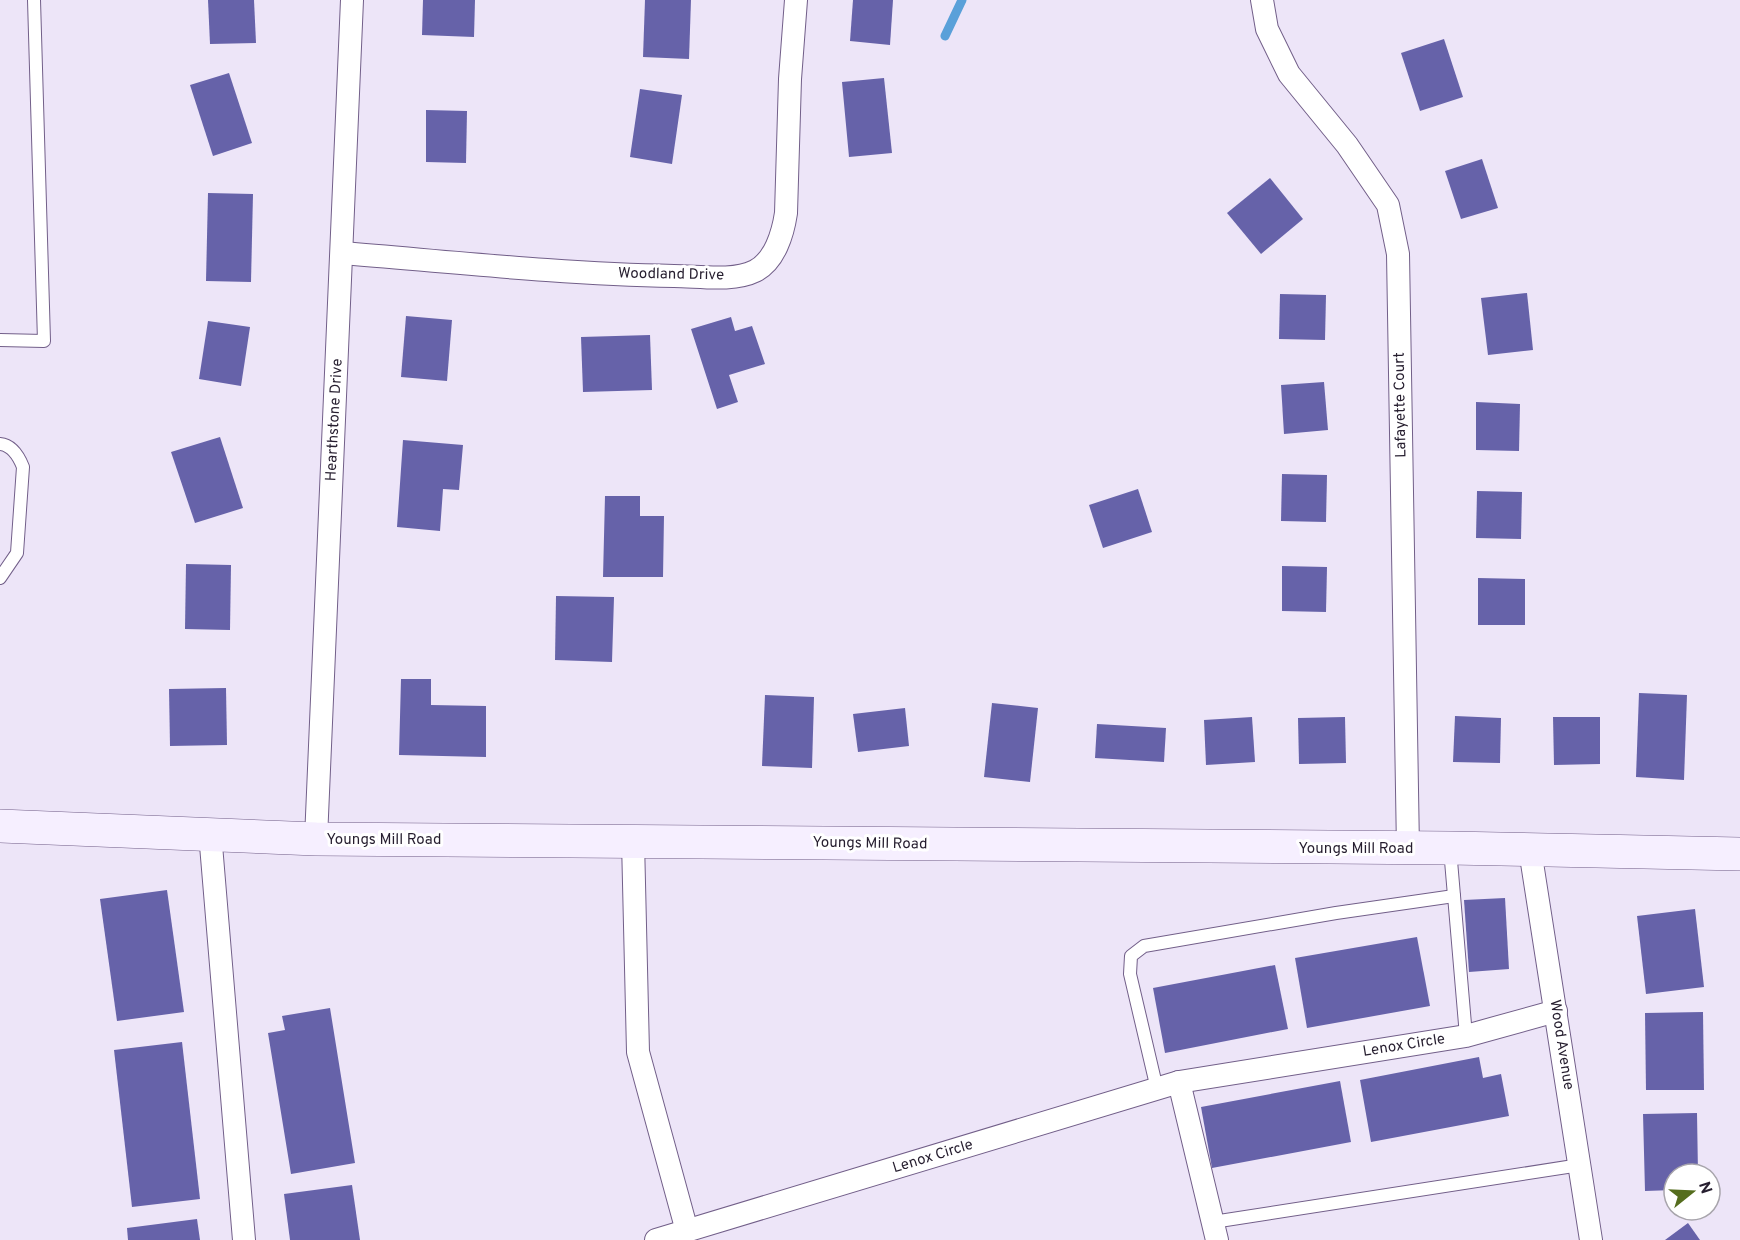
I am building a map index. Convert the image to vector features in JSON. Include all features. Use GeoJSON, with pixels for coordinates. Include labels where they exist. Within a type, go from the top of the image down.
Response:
{"type":"FeatureCollection","features":[{"type":"Feature","properties":{"kind":"street","name":"Hearthstone Drive"},"geometry":{"type":"LineString","coordinates":[[316,839],[352,0]]}},
{"type":"Feature","properties":{"kind":"street","name":"Woodland Drive"},"geometry":{"type":"LineString","coordinates":[[342,253],[614,274],[729,276],[755,272],[768,262],[783,232],[786,213],[790,80],[796,0]]}},
{"type":"Feature","properties":{"kind":"street","name":"Lafayette Court"},"geometry":{"type":"LineString","coordinates":[[1262,0],[1267,29],[1289,74],[1347,145],[1389,205],[1398,254],[1408,849]]}},
{"type":"Feature","properties":{"kind":"street","name":"Youngs Mill Road"},"geometry":{"type":"LineString","coordinates":[[0,826],[316,839],[1450,848],[1740,854]]}},
{"type":"Feature","properties":{"kind":"street"},"geometry":{"type":"LineString","coordinates":[[210,833],[244,1240]]}},
{"type":"Feature","properties":{"kind":"street"},"geometry":{"type":"LineString","coordinates":[[633,842],[639,1052],[687,1231]]}},
{"type":"Feature","properties":{"kind":"street","name":"Wood Avenue"},"geometry":{"type":"LineString","coordinates":[[1530,850],[1591,1240]]}},
{"type":"Feature","properties":{"kind":"street","name":"Lenox Circle"},"geometry":{"type":"LineString","coordinates":[[656,1240],[1168,1086],[1466,1036],[1556,1011]]}},
{"type":"Feature","properties":{"kind":"street"},"geometry":{"type":"LineString","coordinates":[[1168,1086],[1215,1231]]}},
{"type":"Feature","properties":{"kind":"lane"},"geometry":{"type":"LineString","coordinates":[[0,340],[44,341],[34,0]]}},
{"type":"Feature","properties":{"kind":"lane"},"geometry":{"type":"LineString","coordinates":[[0,444],[6,445],[18,456],[23,467],[17,553],[0,578]]}},
{"type":"Feature","properties":{"kind":"lane"},"geometry":{"type":"LineString","coordinates":[[1450,848],[1466,1036]]}},
{"type":"Feature","properties":{"kind":"lane"},"geometry":{"type":"LineString","coordinates":[[1168,1086],[1130,974],[1131,956],[1144,946],[1336,913],[1454,896]]}},
{"type":"Feature","properties":{"kind":"lane"},"geometry":{"type":"LineString","coordinates":[[1215,1231],[1580,1165]]}},
{"type":"Feature","properties":{"kind":"building"},"geometry":{"type":"Polygon","coordinates":[[[208,0],[254,0],[256,43],[210,44],[208,0]]]}},
{"type":"Feature","properties":{"kind":"building"},"geometry":{"type":"Polygon","coordinates":[[[423,0],[475,0],[474,37],[422,35],[423,0]]]}},
{"type":"Feature","properties":{"kind":"building"},"geometry":{"type":"Polygon","coordinates":[[[645,0],[691,0],[689,59],[643,57],[645,0]]]}},
{"type":"Feature","properties":{"kind":"building"},"geometry":{"type":"Polygon","coordinates":[[[853,0],[893,0],[890,45],[850,41],[853,0]]]}},
{"type":"Feature","properties":{"kind":"building"},"geometry":{"type":"Polygon","coordinates":[[[1444,39],[1463,97],[1420,111],[1401,53],[1444,39]]]}},
{"type":"Feature","properties":{"kind":"building"},"geometry":{"type":"Polygon","coordinates":[[[229,73],[252,143],[213,156],[190,85],[229,73]]]}},
{"type":"Feature","properties":{"kind":"building"},"geometry":{"type":"Polygon","coordinates":[[[884,78],[892,153],[849,157],[842,82],[884,78]]]}},
{"type":"Feature","properties":{"kind":"building"},"geometry":{"type":"Polygon","coordinates":[[[640,89],[682,95],[672,164],[630,157],[640,89]]]}},
{"type":"Feature","properties":{"kind":"building"},"geometry":{"type":"Polygon","coordinates":[[[426,110],[467,111],[466,163],[426,162],[426,110]]]}},
{"type":"Feature","properties":{"kind":"building"},"geometry":{"type":"Polygon","coordinates":[[[1482,159],[1498,208],[1461,219],[1445,171],[1482,159]]]}},
{"type":"Feature","properties":{"kind":"building"},"geometry":{"type":"Polygon","coordinates":[[[1270,178],[1303,219],[1261,254],[1227,213],[1270,178]]]}},
{"type":"Feature","properties":{"kind":"building"},"geometry":{"type":"Polygon","coordinates":[[[208,193],[253,194],[251,282],[206,281],[208,193]]]}},
{"type":"Feature","properties":{"kind":"building"},"geometry":{"type":"Polygon","coordinates":[[[1527,293],[1533,350],[1488,355],[1481,298],[1527,293]]]}},
{"type":"Feature","properties":{"kind":"building"},"geometry":{"type":"Polygon","coordinates":[[[1280,294],[1326,295],[1325,340],[1279,339],[1280,294]]]}},
{"type":"Feature","properties":{"kind":"building"},"geometry":{"type":"Polygon","coordinates":[[[406,316],[452,320],[447,381],[401,377],[406,316]]]}},
{"type":"Feature","properties":{"kind":"building"},"geometry":{"type":"Polygon","coordinates":[[[731,317],[735,331],[752,326],[765,364],[729,375],[738,402],[717,409],[691,329],[731,317]]]}},
{"type":"Feature","properties":{"kind":"building"},"geometry":{"type":"Polygon","coordinates":[[[208,321],[250,327],[241,386],[199,379],[208,321]]]}},
{"type":"Feature","properties":{"kind":"building"},"geometry":{"type":"Polygon","coordinates":[[[650,335],[652,390],[583,392],[581,337],[650,335]]]}},
{"type":"Feature","properties":{"kind":"building"},"geometry":{"type":"Polygon","coordinates":[[[1324,382],[1328,430],[1284,434],[1281,385],[1324,382]]]}},
{"type":"Feature","properties":{"kind":"building"},"geometry":{"type":"Polygon","coordinates":[[[1476,402],[1520,404],[1519,451],[1476,450],[1476,402]]]}},
{"type":"Feature","properties":{"kind":"building"},"geometry":{"type":"Polygon","coordinates":[[[220,437],[243,508],[195,523],[171,452],[220,437]]]}},
{"type":"Feature","properties":{"kind":"building"},"geometry":{"type":"Polygon","coordinates":[[[403,440],[463,445],[459,490],[443,489],[440,531],[397,527],[403,440]]]}},
{"type":"Feature","properties":{"kind":"building"},"geometry":{"type":"Polygon","coordinates":[[[1282,474],[1327,475],[1326,522],[1281,521],[1282,474]]]}},
{"type":"Feature","properties":{"kind":"building"},"geometry":{"type":"Polygon","coordinates":[[[1138,489],[1152,532],[1103,548],[1089,505],[1138,489]]]}},
{"type":"Feature","properties":{"kind":"building"},"geometry":{"type":"Polygon","coordinates":[[[1477,491],[1522,492],[1521,539],[1476,538],[1477,491]]]}},
{"type":"Feature","properties":{"kind":"building"},"geometry":{"type":"Polygon","coordinates":[[[605,496],[640,496],[640,516],[664,516],[663,577],[603,577],[605,496]]]}},
{"type":"Feature","properties":{"kind":"building"},"geometry":{"type":"Polygon","coordinates":[[[186,564],[231,565],[230,630],[185,629],[186,564]]]}},
{"type":"Feature","properties":{"kind":"building"},"geometry":{"type":"Polygon","coordinates":[[[1282,566],[1327,567],[1326,612],[1282,611],[1282,566]]]}},
{"type":"Feature","properties":{"kind":"building"},"geometry":{"type":"Polygon","coordinates":[[[1478,578],[1525,579],[1525,625],[1478,625],[1478,578]]]}},
{"type":"Feature","properties":{"kind":"building"},"geometry":{"type":"Polygon","coordinates":[[[556,596],[614,597],[612,662],[555,660],[556,596]]]}},
{"type":"Feature","properties":{"kind":"building"},"geometry":{"type":"Polygon","coordinates":[[[401,679],[431,679],[431,705],[486,706],[486,757],[399,755],[401,679]]]}},
{"type":"Feature","properties":{"kind":"building"},"geometry":{"type":"Polygon","coordinates":[[[226,688],[227,745],[170,746],[169,689],[226,688]]]}},
{"type":"Feature","properties":{"kind":"building"},"geometry":{"type":"Polygon","coordinates":[[[1639,693],[1687,695],[1684,780],[1636,777],[1639,693]]]}},
{"type":"Feature","properties":{"kind":"building"},"geometry":{"type":"Polygon","coordinates":[[[765,695],[814,697],[812,768],[762,766],[765,695]]]}},
{"type":"Feature","properties":{"kind":"building"},"geometry":{"type":"Polygon","coordinates":[[[992,703],[1038,708],[1030,782],[984,777],[992,703]]]}},
{"type":"Feature","properties":{"kind":"building"},"geometry":{"type":"Polygon","coordinates":[[[905,708],[909,746],[858,752],[853,714],[905,708]]]}},
{"type":"Feature","properties":{"kind":"building"},"geometry":{"type":"Polygon","coordinates":[[[1455,716],[1501,718],[1500,763],[1453,762],[1455,716]]]}},
{"type":"Feature","properties":{"kind":"building"},"geometry":{"type":"Polygon","coordinates":[[[1252,717],[1255,762],[1206,765],[1204,720],[1252,717]]]}},
{"type":"Feature","properties":{"kind":"building"},"geometry":{"type":"Polygon","coordinates":[[[1345,717],[1346,763],[1299,764],[1298,718],[1345,717]]]}},
{"type":"Feature","properties":{"kind":"building"},"geometry":{"type":"Polygon","coordinates":[[[1553,717],[1600,717],[1600,764],[1554,765],[1553,717]]]}},
{"type":"Feature","properties":{"kind":"building"},"geometry":{"type":"Polygon","coordinates":[[[1097,724],[1166,728],[1164,762],[1095,758],[1097,724]]]}},
{"type":"Feature","properties":{"kind":"building"},"geometry":{"type":"Polygon","coordinates":[[[167,890],[184,1012],[117,1021],[100,899],[167,890]]]}},
{"type":"Feature","properties":{"kind":"building"},"geometry":{"type":"Polygon","coordinates":[[[1505,898],[1509,969],[1469,972],[1464,900],[1505,898]]]}},
{"type":"Feature","properties":{"kind":"building"},"geometry":{"type":"Polygon","coordinates":[[[1695,909],[1704,987],[1646,994],[1637,916],[1695,909]]]}},
{"type":"Feature","properties":{"kind":"building"},"geometry":{"type":"Polygon","coordinates":[[[1417,937],[1430,1006],[1307,1028],[1295,958],[1417,937]]]}},
{"type":"Feature","properties":{"kind":"building"},"geometry":{"type":"Polygon","coordinates":[[[1275,965],[1288,1029],[1165,1053],[1153,988],[1275,965]]]}},
{"type":"Feature","properties":{"kind":"building"},"geometry":{"type":"Polygon","coordinates":[[[330,1008],[355,1163],[291,1174],[268,1033],[285,1030],[282,1016],[330,1008]]]}},
{"type":"Feature","properties":{"kind":"building"},"geometry":{"type":"Polygon","coordinates":[[[1703,1012],[1704,1090],[1646,1090],[1645,1013],[1703,1012]]]}},
{"type":"Feature","properties":{"kind":"building"},"geometry":{"type":"Polygon","coordinates":[[[182,1042],[200,1199],[132,1207],[114,1050],[182,1042]]]}},
{"type":"Feature","properties":{"kind":"building"},"geometry":{"type":"Polygon","coordinates":[[[1479,1057],[1483,1078],[1501,1074],[1509,1116],[1371,1142],[1360,1080],[1479,1057]]]}},
{"type":"Feature","properties":{"kind":"building"},"geometry":{"type":"Polygon","coordinates":[[[1340,1081],[1351,1142],[1212,1168],[1201,1107],[1340,1081]]]}},
{"type":"Feature","properties":{"kind":"building"},"geometry":{"type":"Polygon","coordinates":[[[1697,1113],[1698,1162],[1662,1162],[1662,1190],[1645,1191],[1643,1114],[1697,1113]]]}},
{"type":"Feature","properties":{"kind":"building"},"geometry":{"type":"Polygon","coordinates":[[[352,1185],[360,1240],[290,1240],[284,1194],[352,1185]]]}},
{"type":"Feature","properties":{"kind":"building"},"geometry":{"type":"Polygon","coordinates":[[[197,1219],[200,1240],[128,1240],[127,1228],[197,1219]]]}},
{"type":"Feature","properties":{"kind":"building"},"geometry":{"type":"Polygon","coordinates":[[[1688,1223],[1700,1240],[1665,1240],[1688,1223]]]}},
{"type":"Feature","properties":{"kind":"waterway"},"geometry":{"type":"LineString","coordinates":[[945,36],[962,0]]}}]}
